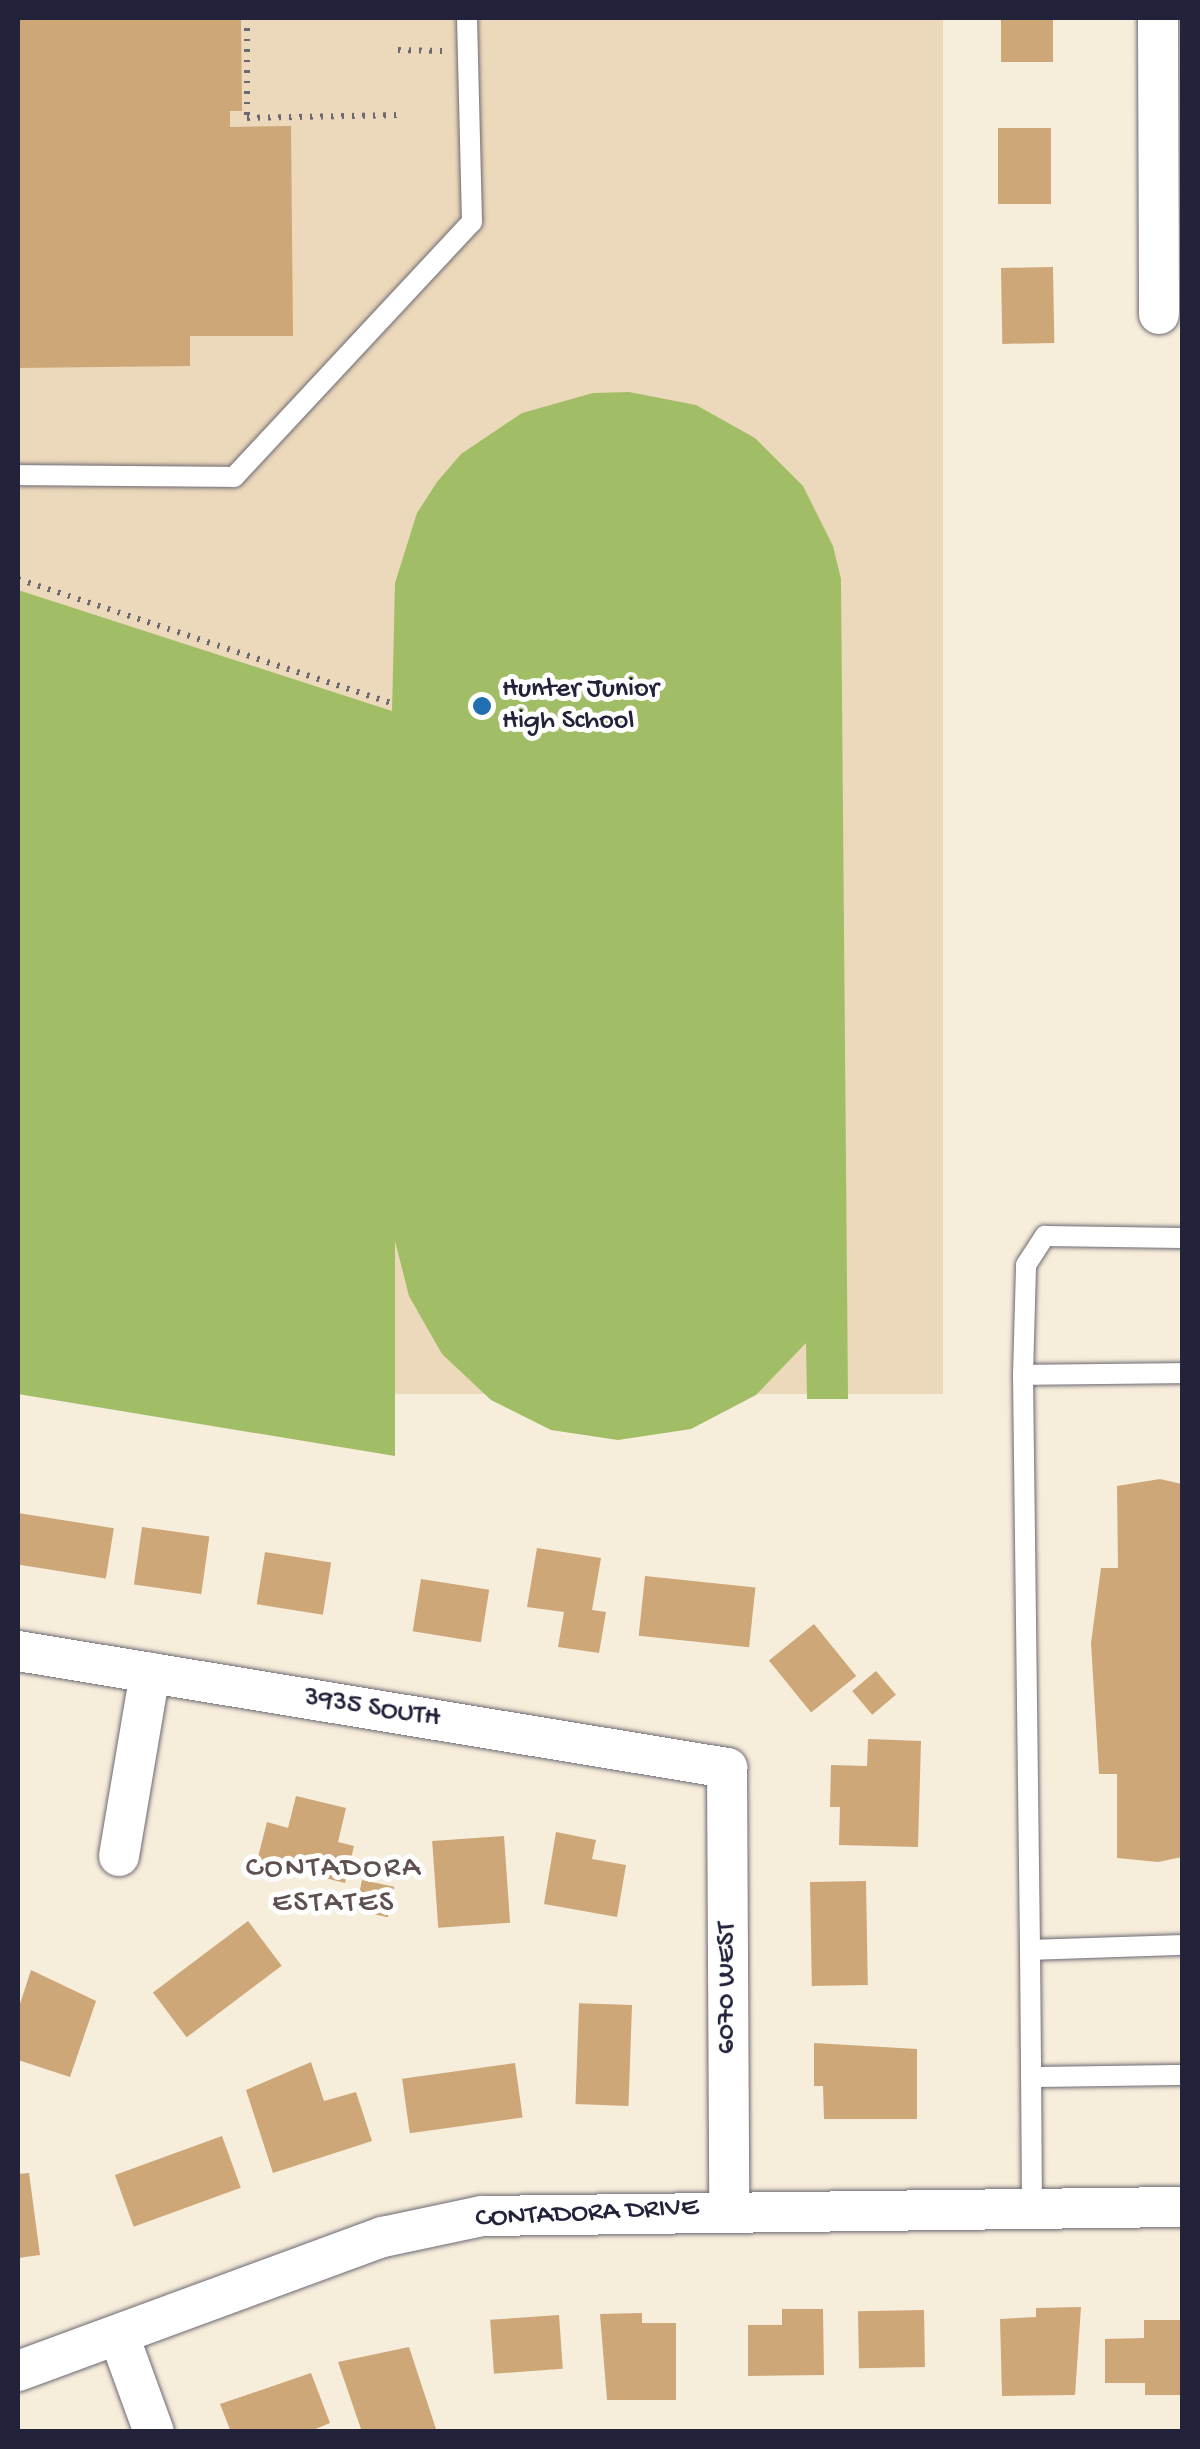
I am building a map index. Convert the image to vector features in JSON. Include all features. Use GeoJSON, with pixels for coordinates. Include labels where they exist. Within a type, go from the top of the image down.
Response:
{"type":"FeatureCollection","features":[{"type":"Feature","properties":{"kind":"street"},"geometry":{"type":"LineString","coordinates":[[1158,18],[1159,314]]}},
{"type":"Feature","properties":{"kind":"street","name":"3935 SOUTH"},"geometry":{"type":"LineString","coordinates":[[18,1650],[727,1768]]}},
{"type":"Feature","properties":{"kind":"street"},"geometry":{"type":"LineString","coordinates":[[120,1856],[150,1672]]}},
{"type":"Feature","properties":{"kind":"street","name":"6070 WEST"},"geometry":{"type":"LineString","coordinates":[[727,1768],[729,2208]]}},
{"type":"Feature","properties":{"kind":"street","name":"CONTADORA DRIVE"},"geometry":{"type":"LineString","coordinates":[[18,2371],[334,2254],[432,2226],[550,2210],[1182,2207]]}},
{"type":"Feature","properties":{"kind":"street"},"geometry":{"type":"LineString","coordinates":[[120,2336],[154,2432]]}},
{"type":"Feature","properties":{"kind":"lane"},"geometry":{"type":"LineString","coordinates":[[18,475],[234,478],[472,222],[467,18]]}},
{"type":"Feature","properties":{"kind":"lane"},"geometry":{"type":"LineString","coordinates":[[1032,2208],[1022,1375],[1026,1265],[1045,1236],[1182,1238]]}},
{"type":"Feature","properties":{"kind":"lane"},"geometry":{"type":"LineString","coordinates":[[1022,1375],[1182,1373]]}},
{"type":"Feature","properties":{"kind":"lane"},"geometry":{"type":"LineString","coordinates":[[1030,1950],[1182,1945]]}},
{"type":"Feature","properties":{"kind":"lane"},"geometry":{"type":"LineString","coordinates":[[1031,2077],[1182,2075]]}},
{"type":"Feature","properties":{"kind":"path"},"geometry":{"type":"LineString","coordinates":[[247,18],[248,118],[400,115]]}},
{"type":"Feature","properties":{"kind":"path"},"geometry":{"type":"LineString","coordinates":[[398,50],[468,51]]}},
{"type":"Feature","properties":{"kind":"path"},"geometry":{"type":"LineString","coordinates":[[18,579],[393,704]]}},
{"type":"Feature","properties":{"kind":"shaded area","name":"Hunter Junior High School"},"geometry":{"type":"Polygon","coordinates":[[[18,18],[943,18],[943,1394],[18,1394],[18,18]]]}},
{"type":"Feature","properties":{"kind":"green space"},"geometry":{"type":"Polygon","coordinates":[[[629,392],[696,405],[755,438],[803,486],[833,546],[841,579],[848,1399],[807,1399],[806,1343],[756,1395],[691,1429],[618,1440],[551,1430],[491,1400],[442,1354],[409,1296],[395,1241],[395,1456],[18,1394],[18,590],[392,711],[395,583],[417,513],[437,482],[461,454],[522,413],[593,393],[629,392]]]}},
{"type":"Feature","properties":{"kind":"building"},"geometry":{"type":"Polygon","coordinates":[[[18,18],[241,18],[242,111],[230,111],[230,127],[291,126],[293,336],[190,336],[190,366],[18,368],[18,18]]]}},
{"type":"Feature","properties":{"kind":"building"},"geometry":{"type":"Polygon","coordinates":[[[1001,18],[1053,18],[1053,62],[1001,62],[1001,18]]]}},
{"type":"Feature","properties":{"kind":"building"},"geometry":{"type":"Polygon","coordinates":[[[998,128],[1051,128],[1051,204],[998,204],[998,128]]]}},
{"type":"Feature","properties":{"kind":"building"},"geometry":{"type":"Polygon","coordinates":[[[1053,267],[1054,343],[1002,344],[1001,268],[1053,267]]]}},
{"type":"Feature","properties":{"kind":"building"},"geometry":{"type":"Polygon","coordinates":[[[1160,1479],[1182,1484],[1182,1857],[1158,1862],[1117,1858],[1117,1774],[1099,1774],[1091,1643],[1101,1568],[1118,1568],[1117,1486],[1160,1479]]]}},
{"type":"Feature","properties":{"kind":"building"},"geometry":{"type":"Polygon","coordinates":[[[18,1513],[114,1528],[106,1579],[18,1565],[18,1513]]]}},
{"type":"Feature","properties":{"kind":"building"},"geometry":{"type":"Polygon","coordinates":[[[142,1527],[209,1536],[201,1594],[134,1584],[142,1527]]]}},
{"type":"Feature","properties":{"kind":"building"},"geometry":{"type":"Polygon","coordinates":[[[537,1548],[601,1558],[592,1610],[606,1612],[599,1653],[558,1647],[564,1612],[527,1607],[537,1548]]]}},
{"type":"Feature","properties":{"kind":"building"},"geometry":{"type":"Polygon","coordinates":[[[265,1552],[331,1562],[323,1615],[257,1604],[265,1552]]]}},
{"type":"Feature","properties":{"kind":"building"},"geometry":{"type":"Polygon","coordinates":[[[645,1576],[755,1588],[749,1647],[639,1636],[645,1576]]]}},
{"type":"Feature","properties":{"kind":"building"},"geometry":{"type":"Polygon","coordinates":[[[421,1579],[489,1590],[481,1642],[413,1631],[421,1579]]]}},
{"type":"Feature","properties":{"kind":"building"},"geometry":{"type":"Polygon","coordinates":[[[814,1624],[856,1676],[811,1713],[769,1661],[814,1624]]]}},
{"type":"Feature","properties":{"kind":"building"},"geometry":{"type":"Polygon","coordinates":[[[876,1671],[896,1695],[872,1715],[852,1691],[876,1671]]]}},
{"type":"Feature","properties":{"kind":"building"},"geometry":{"type":"Polygon","coordinates":[[[868,1739],[921,1741],[918,1847],[839,1845],[840,1807],[830,1807],[831,1765],[867,1766],[868,1739]]]}},
{"type":"Feature","properties":{"kind":"building"},"geometry":{"type":"Polygon","coordinates":[[[296,1796],[346,1808],[338,1842],[354,1846],[345,1883],[257,1861],[267,1822],[288,1828],[296,1796]]]}},
{"type":"Feature","properties":{"kind":"building"},"geometry":{"type":"Polygon","coordinates":[[[556,1832],[596,1840],[592,1859],[626,1865],[617,1917],[544,1904],[556,1832]]]}},
{"type":"Feature","properties":{"kind":"building"},"geometry":{"type":"Polygon","coordinates":[[[504,1836],[510,1923],[438,1928],[432,1841],[504,1836]]]}},
{"type":"Feature","properties":{"kind":"building"},"geometry":{"type":"Polygon","coordinates":[[[362,1880],[394,1887],[388,1917],[356,1910],[362,1880]]]}},
{"type":"Feature","properties":{"kind":"building"},"geometry":{"type":"Polygon","coordinates":[[[866,1881],[868,1985],[812,1986],[810,1882],[866,1881]]]}},
{"type":"Feature","properties":{"kind":"building"},"geometry":{"type":"Polygon","coordinates":[[[248,1921],[282,1966],[187,2037],[153,1993],[248,1921]]]}},
{"type":"Feature","properties":{"kind":"building"},"geometry":{"type":"Polygon","coordinates":[[[31,1970],[96,2001],[70,2077],[18,2060],[18,2010],[31,1970]]]}},
{"type":"Feature","properties":{"kind":"building"},"geometry":{"type":"Polygon","coordinates":[[[579,2003],[632,2005],[628,2106],[576,2104],[579,2003]]]}},
{"type":"Feature","properties":{"kind":"building"},"geometry":{"type":"Polygon","coordinates":[[[814,2043],[917,2049],[917,2119],[824,2119],[823,2086],[814,2086],[814,2043]]]}},
{"type":"Feature","properties":{"kind":"building"},"geometry":{"type":"Polygon","coordinates":[[[311,2062],[324,2101],[356,2092],[372,2141],[273,2173],[246,2090],[311,2062]]]}},
{"type":"Feature","properties":{"kind":"building"},"geometry":{"type":"Polygon","coordinates":[[[515,2063],[523,2117],[410,2133],[402,2079],[515,2063]]]}},
{"type":"Feature","properties":{"kind":"building"},"geometry":{"type":"Polygon","coordinates":[[[222,2136],[241,2188],[134,2227],[115,2175],[222,2136]]]}},
{"type":"Feature","properties":{"kind":"building"},"geometry":{"type":"Polygon","coordinates":[[[29,2173],[40,2255],[18,2258],[18,2174],[29,2173]]]}},
{"type":"Feature","properties":{"kind":"building"},"geometry":{"type":"Polygon","coordinates":[[[1081,2307],[1075,2395],[1002,2396],[1000,2319],[1036,2317],[1036,2308],[1081,2307]]]}},
{"type":"Feature","properties":{"kind":"building"},"geometry":{"type":"Polygon","coordinates":[[[782,2309],[823,2309],[824,2375],[748,2376],[748,2325],[782,2325],[782,2309]]]}},
{"type":"Feature","properties":{"kind":"building"},"geometry":{"type":"Polygon","coordinates":[[[924,2310],[925,2367],[859,2368],[858,2311],[924,2310]]]}},
{"type":"Feature","properties":{"kind":"building"},"geometry":{"type":"Polygon","coordinates":[[[642,2313],[642,2323],[676,2323],[676,2400],[607,2400],[600,2314],[642,2313]]]}},
{"type":"Feature","properties":{"kind":"building"},"geometry":{"type":"Polygon","coordinates":[[[559,2315],[563,2369],[494,2374],[490,2320],[559,2315]]]}},
{"type":"Feature","properties":{"kind":"building"},"geometry":{"type":"Polygon","coordinates":[[[1144,2320],[1182,2320],[1182,2395],[1145,2395],[1145,2383],[1105,2383],[1105,2339],[1144,2338],[1144,2320]]]}},
{"type":"Feature","properties":{"kind":"building"},"geometry":{"type":"Polygon","coordinates":[[[409,2347],[437,2432],[362,2432],[338,2362],[409,2347]]]}},
{"type":"Feature","properties":{"kind":"building"},"geometry":{"type":"Polygon","coordinates":[[[311,2373],[330,2423],[308,2432],[231,2432],[220,2404],[311,2373]]]}},
{"type":"Feature","properties":{"kind":"place","name":"Hunter Junior High School"},"geometry":{"type":"Point","coordinates":[482,706]}},
{"type":"Feature","properties":{"kind":"district","name":"CONTADORA ESTATES"},"geometry":{"type":"Point","coordinates":[334,1887]}}]}
